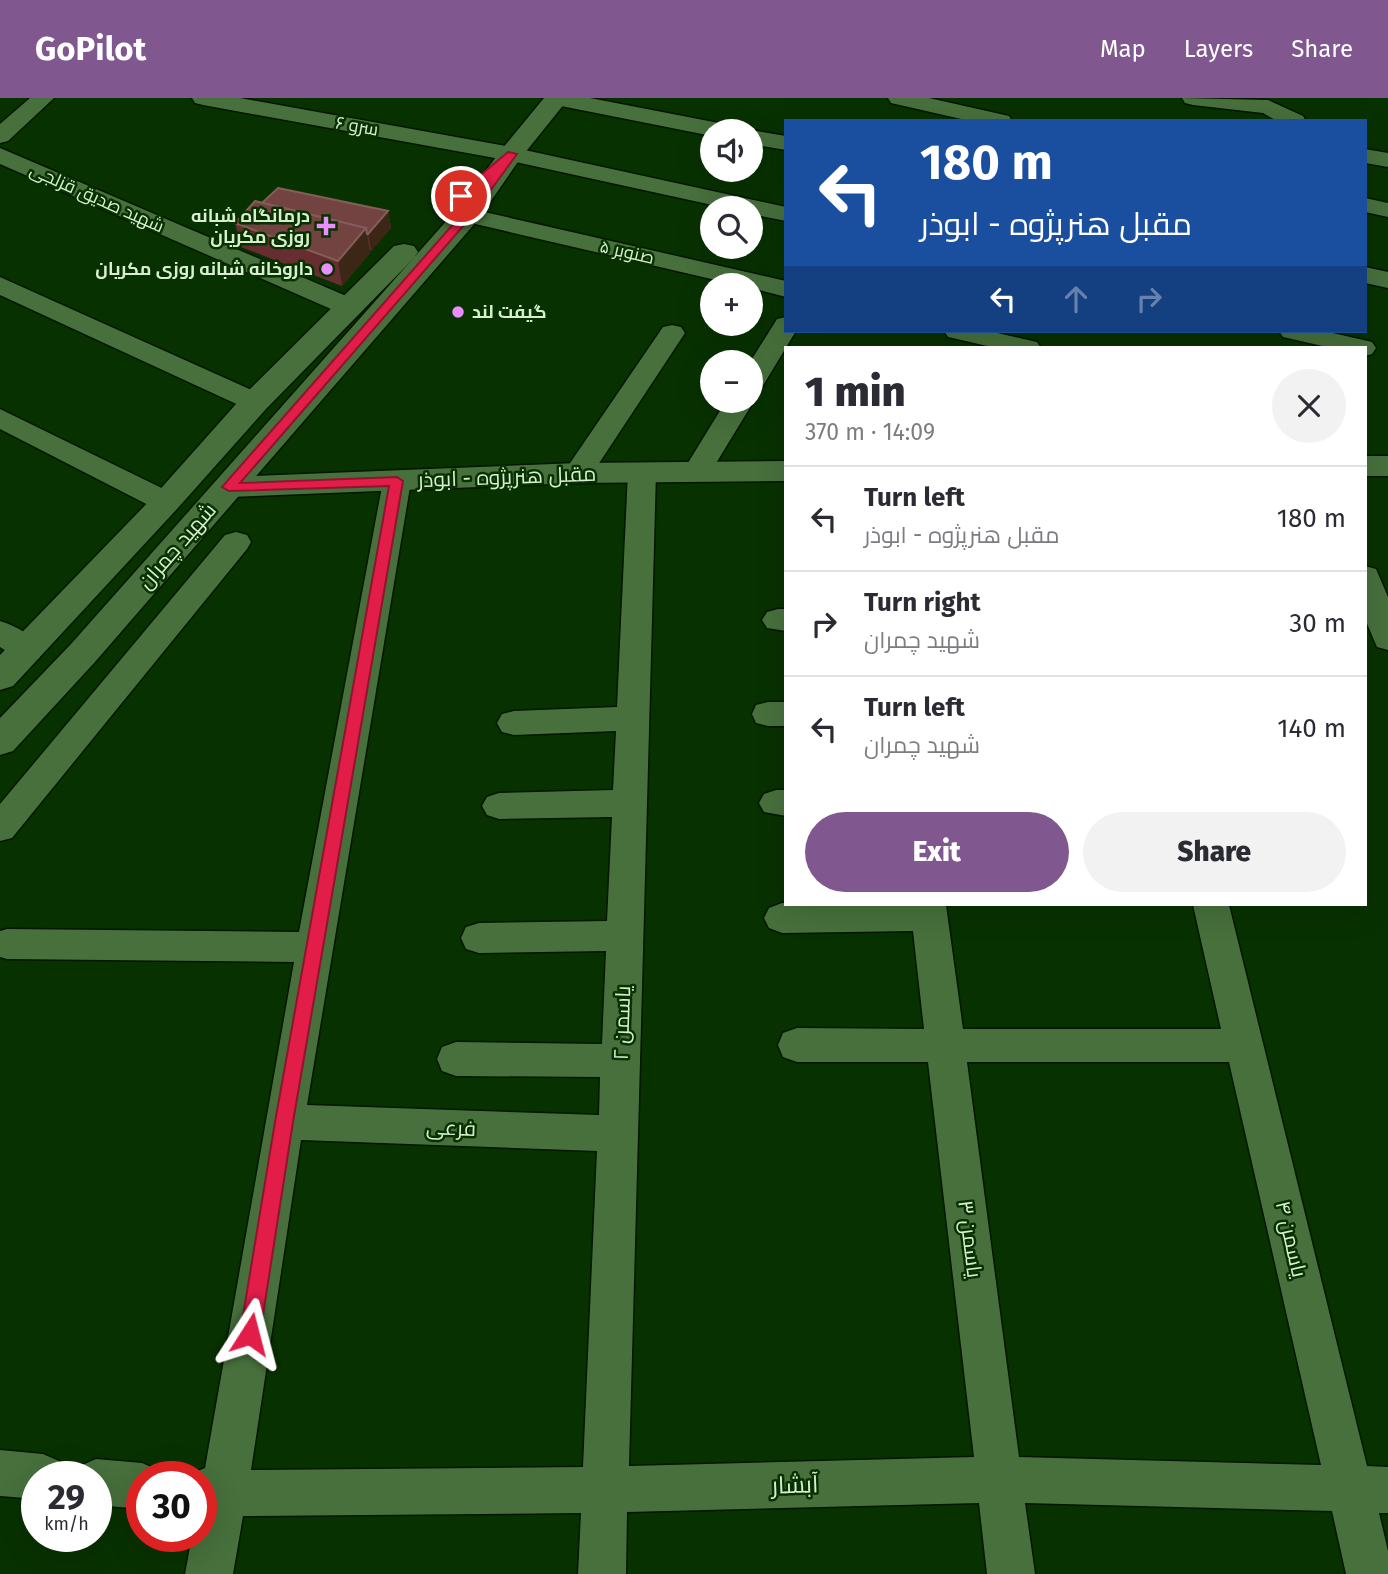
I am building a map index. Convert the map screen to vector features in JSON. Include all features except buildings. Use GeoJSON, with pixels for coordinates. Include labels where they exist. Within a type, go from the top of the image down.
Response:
{"type":"FeatureCollection","features":[{"type":"Feature","properties":{"kind":"main road","name":"شهید چمران"},"geometry":{"type":"LineString","coordinates":[[0,741],[83,653],[467,215],[511,154],[557,98]]}},
{"type":"Feature","properties":{"kind":"main road","name":"شهید چمران"},"geometry":{"type":"LineString","coordinates":[[0,677],[166,502],[255,402],[445,210],[511,154]]}},
{"type":"Feature","properties":{"kind":"main road"},"geometry":{"type":"LineString","coordinates":[[1367,466],[1388,466]]}},
{"type":"Feature","properties":{"kind":"main road","name":"مقبل هنرپژوه - ابوذر"},"geometry":{"type":"LineString","coordinates":[[229,487],[578,473],[784,471]]}},
{"type":"Feature","properties":{"kind":"street"},"geometry":{"type":"LineString","coordinates":[[0,136],[43,98]]}},
{"type":"Feature","properties":{"kind":"street","name":"سرو ۶"},"geometry":{"type":"LineString","coordinates":[[203,98],[511,154],[784,214]]}},
{"type":"Feature","properties":{"kind":"street"},"geometry":{"type":"LineString","coordinates":[[557,98],[700,126]]}},
{"type":"Feature","properties":{"kind":"street"},"geometry":{"type":"LineString","coordinates":[[1193,98],[1270,103],[1292,119]]}},
{"type":"Feature","properties":{"kind":"street"},"geometry":{"type":"LineString","coordinates":[[903,119],[909,99],[993,119]]}},
{"type":"Feature","properties":{"kind":"street"},"geometry":{"type":"LineString","coordinates":[[763,139],[784,144]]}},
{"type":"Feature","properties":{"kind":"street","name":"شهید صدیق قزلجی"},"geometry":{"type":"LineString","coordinates":[[0,155],[349,307]]}},
{"type":"Feature","properties":{"kind":"street"},"geometry":{"type":"LineString","coordinates":[[1367,156],[1388,159]]}},
{"type":"Feature","properties":{"kind":"street"},"geometry":{"type":"LineString","coordinates":[[1367,205],[1388,210]]}},
{"type":"Feature","properties":{"kind":"street","name":"صنوبر ۵"},"geometry":{"type":"LineString","coordinates":[[467,215],[784,289]]}},
{"type":"Feature","properties":{"kind":"street"},"geometry":{"type":"LineString","coordinates":[[1367,275],[1388,280]]}},
{"type":"Feature","properties":{"kind":"street"},"geometry":{"type":"LineString","coordinates":[[0,285],[255,402]]}},
{"type":"Feature","properties":{"kind":"street"},"geometry":{"type":"LineString","coordinates":[[763,363],[784,328]]}},
{"type":"Feature","properties":{"kind":"street"},"geometry":{"type":"LineString","coordinates":[[578,473],[672,333]]}},
{"type":"Feature","properties":{"kind":"street"},"geometry":{"type":"LineString","coordinates":[[965,333],[1020,346]]}},
{"type":"Feature","properties":{"kind":"street"},"geometry":{"type":"LineString","coordinates":[[1300,333],[1352,346]]}},
{"type":"Feature","properties":{"kind":"street"},"geometry":{"type":"LineString","coordinates":[[1367,350],[1388,354]]}},
{"type":"Feature","properties":{"kind":"street"},"geometry":{"type":"LineString","coordinates":[[696,471],[732,413]]}},
{"type":"Feature","properties":{"kind":"street"},"geometry":{"type":"LineString","coordinates":[[0,418],[131,487],[166,502]]}},
{"type":"Feature","properties":{"kind":"street","name":"یاسمن ۲"},"geometry":{"type":"LineString","coordinates":[[602,1574],[642,472]]}},
{"type":"Feature","properties":{"kind":"street"},"geometry":{"type":"LineString","coordinates":[[217,1471],[316,947],[397,481]]}},
{"type":"Feature","properties":{"kind":"street"},"geometry":{"type":"LineString","coordinates":[[0,828],[236,542]]}},
{"type":"Feature","properties":{"kind":"street"},"geometry":{"type":"LineString","coordinates":[[1367,581],[1388,639]]}},
{"type":"Feature","properties":{"kind":"street"},"geometry":{"type":"LineString","coordinates":[[0,632],[27,650]]}},
{"type":"Feature","properties":{"kind":"street"},"geometry":{"type":"LineString","coordinates":[[514,723],[633,718]]}},
{"type":"Feature","properties":{"kind":"street"},"geometry":{"type":"LineString","coordinates":[[499,806],[630,803]]}},
{"type":"Feature","properties":{"kind":"street","name":"یاسمن ۴"},"geometry":{"type":"LineString","coordinates":[[1212,906],[1245,1046],[1369,1490],[1370,1574]]}},
{"type":"Feature","properties":{"kind":"street"},"geometry":{"type":"LineString","coordinates":[[782,918],[929,910]]}},
{"type":"Feature","properties":{"kind":"street","name":"یاسمن ۳"},"geometry":{"type":"LineString","coordinates":[[929,910],[1011,1574]]}},
{"type":"Feature","properties":{"kind":"street"},"geometry":{"type":"LineString","coordinates":[[479,938],[625,936]]}},
{"type":"Feature","properties":{"kind":"street"},"geometry":{"type":"LineString","coordinates":[[6,944],[316,947]]}},
{"type":"Feature","properties":{"kind":"street"},"geometry":{"type":"LineString","coordinates":[[797,1045],[1245,1046]]}},
{"type":"Feature","properties":{"kind":"street"},"geometry":{"type":"LineString","coordinates":[[456,1059],[621,1061]]}},
{"type":"Feature","properties":{"kind":"street","name":"فرعی"},"geometry":{"type":"LineString","coordinates":[[284,1122],[618,1133]]}},
{"type":"Feature","properties":{"kind":"street"},"geometry":{"type":"LineString","coordinates":[[0,1473],[21,1475]]}},
{"type":"Feature","properties":{"kind":"street","name":"آبشار"},"geometry":{"type":"LineString","coordinates":[[217,1492],[605,1490],[999,1479],[1369,1490]]}},
{"type":"Feature","properties":{"kind":"street"},"geometry":{"type":"LineString","coordinates":[[209,1574],[210,1552]]}},
{"type":"Feature","properties":{"kind":"place","name":"درمانگاه شبانه روزی مکریان"},"geometry":{"type":"Point","coordinates":[326,226]}},
{"type":"Feature","properties":{"kind":"place","name":"داروخانه شبانه روزی مکریان"},"geometry":{"type":"Point","coordinates":[327,269]}},
{"type":"Feature","properties":{"kind":"place","name":"گیفت لند"},"geometry":{"type":"Point","coordinates":[458,312]}},
{"type":"Feature","properties":{"kind":"route"},"geometry":{"type":"LineString","coordinates":[[250,1334],[284,1122],[397,481],[229,487],[467,215],[511,154],[461,196]]}}]}
